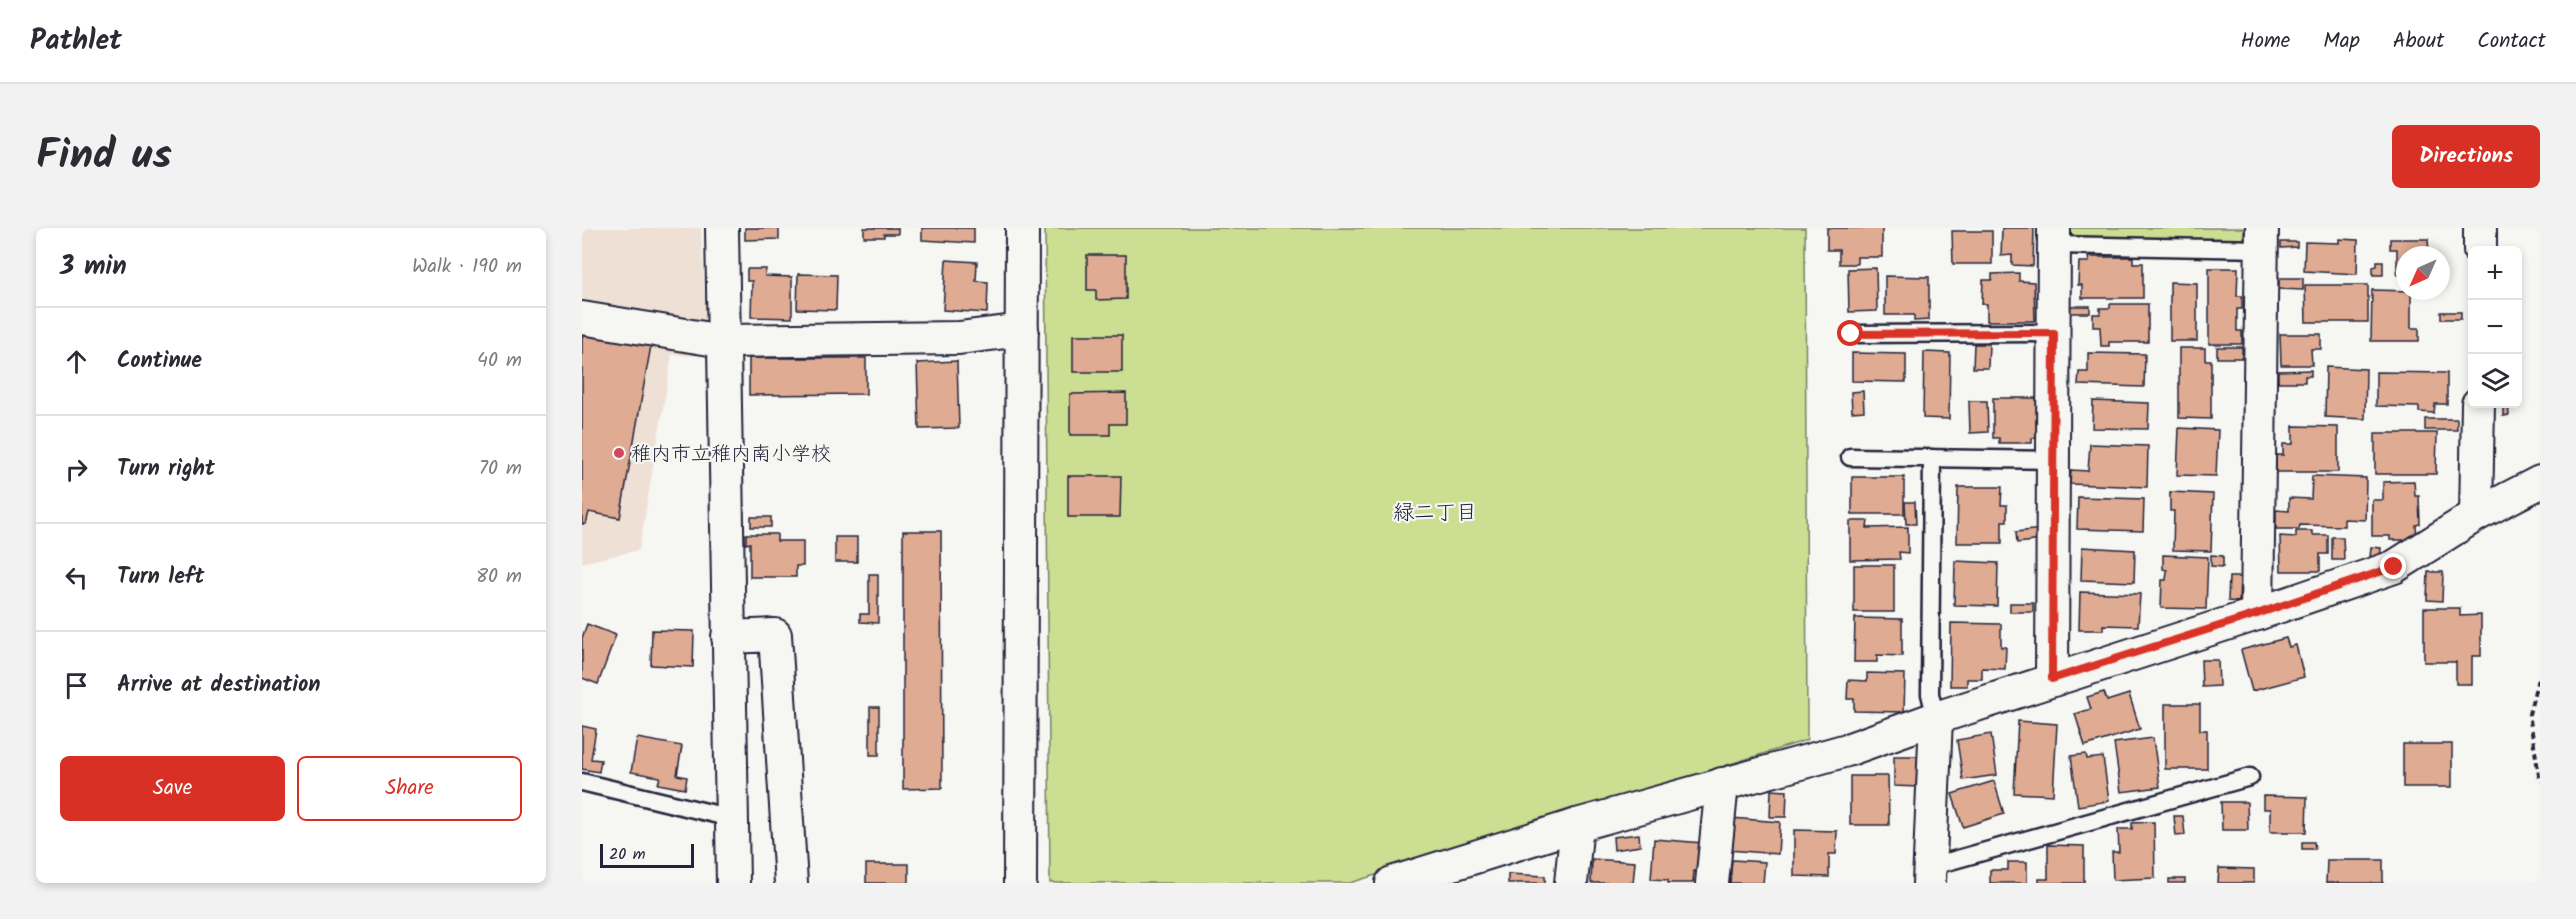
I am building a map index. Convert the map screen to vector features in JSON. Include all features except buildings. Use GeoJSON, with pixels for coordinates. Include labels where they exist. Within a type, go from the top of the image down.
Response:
{"type":"FeatureCollection","features":[{"type":"Feature","properties":{"kind":"street"},"geometry":{"type":"LineString","coordinates":[[722,228],[722,341],[733,883]]}},
{"type":"Feature","properties":{"kind":"street"},"geometry":{"type":"LineString","coordinates":[[1020,883],[1022,228]]}},
{"type":"Feature","properties":{"kind":"street"},"geometry":{"type":"LineString","coordinates":[[2480,228],[2480,246]]}},
{"type":"Feature","properties":{"kind":"street"},"geometry":{"type":"LineString","coordinates":[[2052,679],[2054,237]]}},
{"type":"Feature","properties":{"kind":"street"},"geometry":{"type":"LineString","coordinates":[[2257,614],[2262,238]]}},
{"type":"Feature","properties":{"kind":"street"},"geometry":{"type":"LineString","coordinates":[[582,318],[722,341],[959,338],[1022,330]]}},
{"type":"Feature","properties":{"kind":"street"},"geometry":{"type":"LineString","coordinates":[[2476,515],[2478,408]]}},
{"type":"Feature","properties":{"kind":"street"},"geometry":{"type":"LineString","coordinates":[[1392,883],[1576,825],[1847,750],[2052,679],[2257,614],[2394,567],[2476,515],[2540,482]]}},
{"type":"Feature","properties":{"kind":"street"},"geometry":{"type":"LineString","coordinates":[[728,637],[775,635],[791,883]]}},
{"type":"Feature","properties":{"kind":"street"},"geometry":{"type":"LineString","coordinates":[[1929,875],[1936,718]]}},
{"type":"Feature","properties":{"kind":"street"},"geometry":{"type":"LineString","coordinates":[[1713,883],[1722,784]]}},
{"type":"Feature","properties":{"kind":"street"},"geometry":{"type":"LineString","coordinates":[[1571,883],[1576,825]]}},
{"type":"Feature","properties":{"kind":"lane"},"geometry":{"type":"LineString","coordinates":[[2054,237],[2262,238]]}},
{"type":"Feature","properties":{"kind":"lane"},"geometry":{"type":"LineString","coordinates":[[1851,334],[2054,333]]}},
{"type":"Feature","properties":{"kind":"lane"},"geometry":{"type":"LineString","coordinates":[[1850,457],[2053,460]]}},
{"type":"Feature","properties":{"kind":"lane"},"geometry":{"type":"LineString","coordinates":[[1932,458],[1930,694],[1936,718]]}},
{"type":"Feature","properties":{"kind":"lane"},"geometry":{"type":"LineString","coordinates":[[1929,875],[2250,777]]}},
{"type":"Feature","properties":{"kind":"lane"},"geometry":{"type":"LineString","coordinates":[[582,782],[731,818]]}},
{"type":"Feature","properties":{"kind":"path"},"geometry":{"type":"LineString","coordinates":[[2540,680],[2529,714],[2540,782]]}},
{"type":"Feature","properties":{"kind":"shaded area","name":"稚内市立稚内南小学校"},"geometry":{"type":"Polygon","coordinates":[[[582,228],[701,228],[708,356],[672,355],[639,550],[582,563],[582,228]]]}},
{"type":"Feature","properties":{"kind":"green space"},"geometry":{"type":"Polygon","coordinates":[[[1045,228],[1805,228],[1807,740],[1350,883],[1050,883],[1045,228]]]}},
{"type":"Feature","properties":{"kind":"green space"},"geometry":{"type":"Polygon","coordinates":[[[2070,228],[2244,228],[2243,241],[2070,238],[2070,228]]]}},
{"type":"Feature","properties":{"kind":"place","name":"稚内市立稚内南小学校"},"geometry":{"type":"Point","coordinates":[619,453]}},
{"type":"Feature","properties":{"kind":"district","name":"緑二丁目"},"geometry":{"type":"Point","coordinates":[1435,512]}},
{"type":"Feature","properties":{"kind":"route"},"geometry":{"type":"LineString","coordinates":[[1851,334],[2054,333],[2052,679],[2257,614],[2394,567]]}}]}
